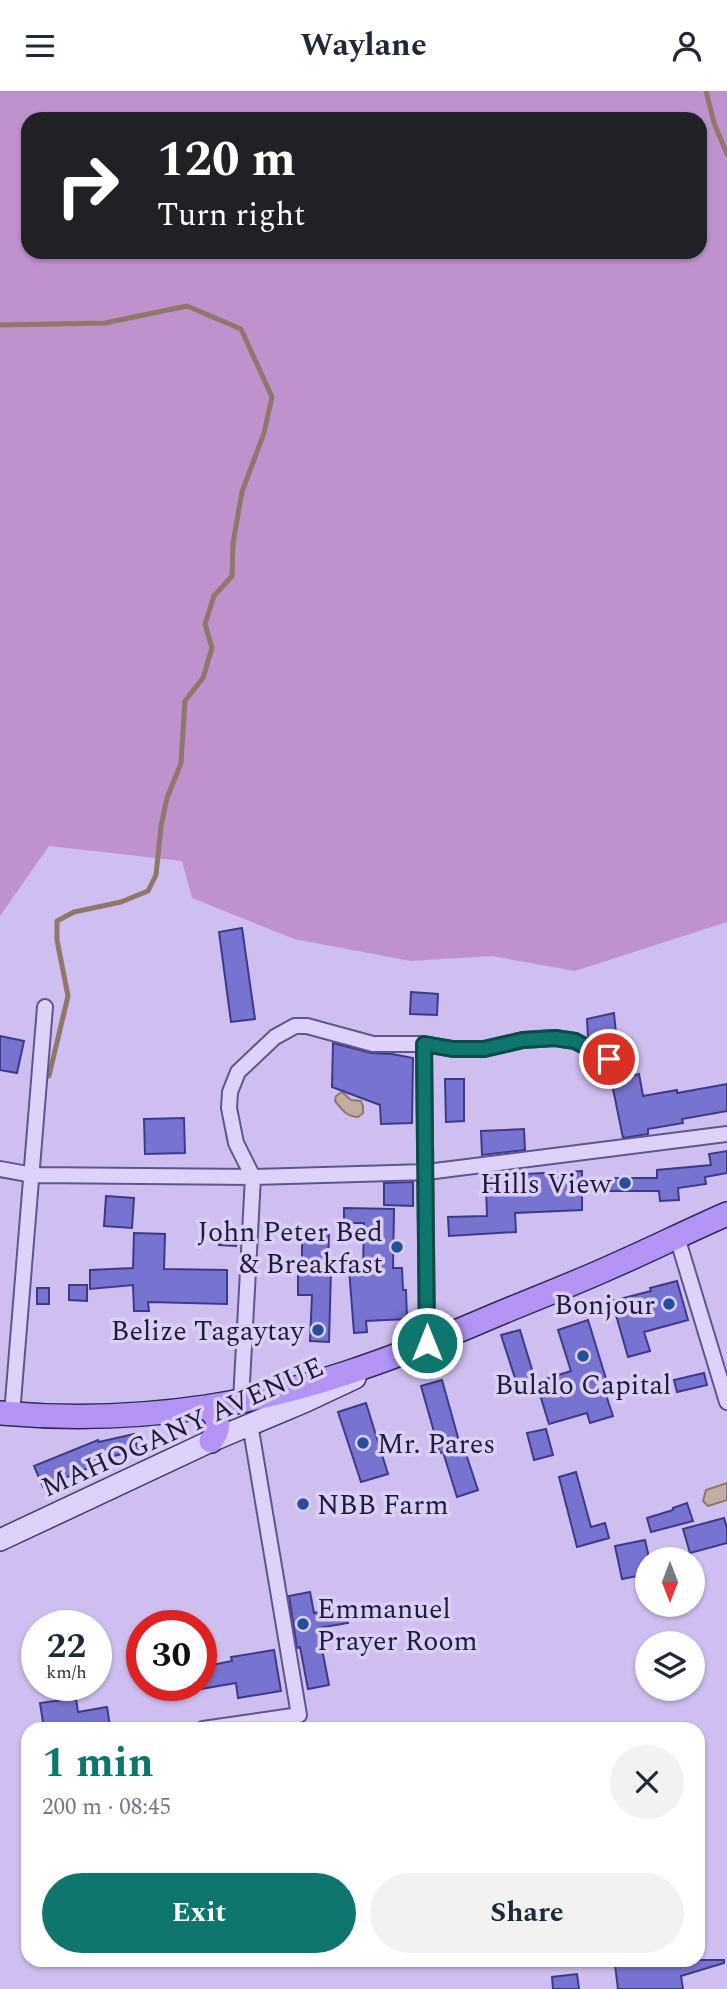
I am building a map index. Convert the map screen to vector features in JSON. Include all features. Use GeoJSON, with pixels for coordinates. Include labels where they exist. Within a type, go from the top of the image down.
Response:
{"type":"FeatureCollection","features":[{"type":"Feature","properties":{"kind":"main road"},"geometry":{"type":"LineString","coordinates":[[6,1413],[112,1416],[206,1407],[309,1384],[385,1360],[427,1343],[589,1277],[727,1214]]}},
{"type":"Feature","properties":{"kind":"main road","name":"MAHOGANY AVENUE"},"geometry":{"type":"LineString","coordinates":[[0,1540],[211,1441],[352,1380],[385,1360]]}},
{"type":"Feature","properties":{"kind":"main road"},"geometry":{"type":"LineString","coordinates":[[206,1407],[218,1419],[219,1427],[211,1441]]}},
{"type":"Feature","properties":{"kind":"street"},"geometry":{"type":"LineString","coordinates":[[6,1413],[33,1175],[45,1007]]}},
{"type":"Feature","properties":{"kind":"street"},"geometry":{"type":"LineString","coordinates":[[241,1401],[253,1177],[236,1143],[229,1108],[230,1092],[238,1072],[275,1037],[295,1026],[307,1026],[373,1044],[424,1044],[453,1049],[484,1049],[523,1040],[555,1038],[575,1041],[625,1068]]}},
{"type":"Feature","properties":{"kind":"street"},"geometry":{"type":"LineString","coordinates":[[424,1044],[427,1343]]}},
{"type":"Feature","properties":{"kind":"street"},"geometry":{"type":"LineString","coordinates":[[0,1169],[33,1175],[253,1177],[427,1173],[727,1134]]}},
{"type":"Feature","properties":{"kind":"street"},"geometry":{"type":"LineString","coordinates":[[677,1237],[727,1402]]}},
{"type":"Feature","properties":{"kind":"street"},"geometry":{"type":"LineString","coordinates":[[250,1424],[299,1715],[251,1722]]}},
{"type":"Feature","properties":{"kind":"shaded area"},"geometry":{"type":"Polygon","coordinates":[[[0,91],[727,91],[727,922],[575,971],[492,956],[410,961],[294,939],[192,898],[182,861],[49,846],[0,916],[0,91]]]}},
{"type":"Feature","properties":{"kind":"shaded area"},"geometry":{"type":"Polygon","coordinates":[[[342,1092],[351,1100],[361,1101],[363,1113],[358,1117],[342,1110],[335,1101],[336,1096],[342,1092]]]}},
{"type":"Feature","properties":{"kind":"shaded area"},"geometry":{"type":"Polygon","coordinates":[[[727,1483],[727,1500],[708,1506],[703,1501],[706,1490],[727,1483]]]}},
{"type":"Feature","properties":{"kind":"building"},"geometry":{"type":"Polygon","coordinates":[[[242,928],[255,1019],[231,1022],[219,932],[242,928]]]}},
{"type":"Feature","properties":{"kind":"building"},"geometry":{"type":"Polygon","coordinates":[[[411,992],[438,994],[437,1015],[410,1014],[411,992]]]}},
{"type":"Feature","properties":{"kind":"building"},"geometry":{"type":"Polygon","coordinates":[[[614,1013],[617,1045],[601,1044],[588,1037],[587,1019],[614,1013]]]}},
{"type":"Feature","properties":{"kind":"building"},"geometry":{"type":"Polygon","coordinates":[[[0,1036],[24,1041],[17,1073],[0,1070],[0,1036]]]}},
{"type":"Feature","properties":{"kind":"building"},"geometry":{"type":"Polygon","coordinates":[[[333,1043],[371,1053],[413,1058],[412,1123],[381,1124],[380,1105],[332,1087],[333,1043]]]}},
{"type":"Feature","properties":{"kind":"building"},"geometry":{"type":"Polygon","coordinates":[[[639,1074],[643,1096],[727,1084],[727,1111],[682,1119],[683,1123],[648,1129],[648,1134],[623,1138],[611,1079],[639,1074]]]}},
{"type":"Feature","properties":{"kind":"building"},"geometry":{"type":"Polygon","coordinates":[[[445,1079],[464,1079],[464,1121],[446,1122],[445,1079]]]}},
{"type":"Feature","properties":{"kind":"building"},"geometry":{"type":"Polygon","coordinates":[[[184,1118],[185,1153],[145,1154],[144,1119],[184,1118]]]}},
{"type":"Feature","properties":{"kind":"building"},"geometry":{"type":"Polygon","coordinates":[[[524,1129],[525,1150],[482,1155],[481,1131],[524,1129]]]}},
{"type":"Feature","properties":{"kind":"building"},"geometry":{"type":"Polygon","coordinates":[[[727,1151],[727,1173],[705,1177],[706,1184],[678,1188],[679,1200],[660,1201],[659,1191],[582,1191],[582,1210],[515,1213],[516,1232],[449,1236],[448,1217],[487,1216],[486,1187],[482,1187],[482,1175],[525,1169],[525,1174],[582,1171],[582,1178],[657,1178],[657,1170],[711,1165],[709,1154],[727,1151]]]}},
{"type":"Feature","properties":{"kind":"building"},"geometry":{"type":"Polygon","coordinates":[[[413,1182],[413,1206],[384,1205],[384,1183],[413,1182]]]}},
{"type":"Feature","properties":{"kind":"building"},"geometry":{"type":"Polygon","coordinates":[[[106,1196],[134,1198],[132,1228],[104,1226],[106,1196]]]}},
{"type":"Feature","properties":{"kind":"building"},"geometry":{"type":"Polygon","coordinates":[[[344,1208],[394,1209],[393,1268],[402,1268],[407,1319],[366,1321],[367,1332],[354,1333],[349,1269],[363,1269],[364,1223],[344,1223],[344,1208]]]}},
{"type":"Feature","properties":{"kind":"building"},"geometry":{"type":"Polygon","coordinates":[[[219,1231],[238,1232],[236,1246],[219,1245],[219,1231]]]}},
{"type":"Feature","properties":{"kind":"building"},"geometry":{"type":"Polygon","coordinates":[[[302,1232],[329,1232],[329,1342],[310,1341],[312,1295],[298,1295],[298,1267],[302,1267],[302,1232]]]}},
{"type":"Feature","properties":{"kind":"building"},"geometry":{"type":"Polygon","coordinates":[[[134,1233],[165,1234],[164,1269],[227,1270],[227,1304],[148,1302],[149,1311],[134,1311],[133,1285],[90,1289],[90,1270],[133,1268],[134,1233]]]}},
{"type":"Feature","properties":{"kind":"building"},"geometry":{"type":"Polygon","coordinates":[[[677,1281],[688,1320],[644,1332],[650,1351],[628,1357],[612,1301],[677,1281]]]}},
{"type":"Feature","properties":{"kind":"building"},"geometry":{"type":"Polygon","coordinates":[[[69,1285],[87,1285],[87,1301],[69,1300],[69,1285]]]}},
{"type":"Feature","properties":{"kind":"building"},"geometry":{"type":"Polygon","coordinates":[[[37,1288],[49,1288],[49,1304],[37,1304],[37,1288]]]}},
{"type":"Feature","properties":{"kind":"building"},"geometry":{"type":"Polygon","coordinates":[[[588,1320],[607,1382],[602,1383],[613,1416],[590,1423],[587,1413],[549,1424],[536,1382],[571,1371],[558,1330],[588,1320]]]}},
{"type":"Feature","properties":{"kind":"building"},"geometry":{"type":"Polygon","coordinates":[[[520,1330],[534,1376],[516,1381],[501,1335],[520,1330]]]}},
{"type":"Feature","properties":{"kind":"building"},"geometry":{"type":"Polygon","coordinates":[[[704,1373],[707,1385],[677,1392],[674,1380],[704,1373]]]}},
{"type":"Feature","properties":{"kind":"building"},"geometry":{"type":"Polygon","coordinates":[[[442,1380],[462,1452],[465,1451],[478,1490],[457,1497],[443,1452],[440,1453],[421,1386],[442,1380]]]}},
{"type":"Feature","properties":{"kind":"building","name":"Mr. Pares"},"geometry":{"type":"Polygon","coordinates":[[[366,1403],[388,1474],[361,1482],[338,1412],[366,1403]]]}},
{"type":"Feature","properties":{"kind":"building"},"geometry":{"type":"Polygon","coordinates":[[[546,1429],[553,1455],[534,1460],[527,1433],[546,1429]]]}},
{"type":"Feature","properties":{"kind":"building"},"geometry":{"type":"Polygon","coordinates":[[[134,1434],[138,1450],[106,1458],[108,1460],[43,1487],[34,1466],[98,1440],[99,1442],[134,1434]]]}},
{"type":"Feature","properties":{"kind":"building"},"geometry":{"type":"Polygon","coordinates":[[[576,1472],[591,1527],[605,1523],[609,1538],[577,1547],[559,1477],[576,1472]]]}},
{"type":"Feature","properties":{"kind":"building"},"geometry":{"type":"Polygon","coordinates":[[[687,1503],[693,1521],[651,1532],[647,1518],[687,1503]]]}},
{"type":"Feature","properties":{"kind":"building"},"geometry":{"type":"Polygon","coordinates":[[[724,1518],[727,1543],[705,1549],[688,1547],[683,1529],[724,1518]]]}},
{"type":"Feature","properties":{"kind":"building"},"geometry":{"type":"Polygon","coordinates":[[[645,1540],[647,1547],[635,1547],[635,1576],[622,1579],[615,1546],[645,1540]]]}},
{"type":"Feature","properties":{"kind":"building"},"geometry":{"type":"Polygon","coordinates":[[[310,1592],[314,1613],[345,1607],[348,1623],[318,1628],[329,1685],[308,1689],[300,1647],[297,1648],[289,1596],[310,1592]]]}},
{"type":"Feature","properties":{"kind":"building"},"geometry":{"type":"Polygon","coordinates":[[[274,1650],[281,1691],[238,1698],[236,1683],[217,1686],[217,1664],[232,1661],[231,1657],[274,1650]]]}},
{"type":"Feature","properties":{"kind":"building"},"geometry":{"type":"Polygon","coordinates":[[[76,1701],[78,1712],[107,1707],[109,1722],[43,1722],[40,1703],[76,1701]]]}},
{"type":"Feature","properties":{"kind":"building"},"geometry":{"type":"Polygon","coordinates":[[[705,1960],[724,1960],[724,1963],[681,1976],[683,1989],[618,1989],[615,1967],[705,1967],[705,1960]]]}},
{"type":"Feature","properties":{"kind":"building"},"geometry":{"type":"Polygon","coordinates":[[[577,1974],[579,1989],[553,1989],[552,1977],[577,1974]]]}},
{"type":"Feature","properties":{"kind":"waterway"},"geometry":{"type":"LineString","coordinates":[[706,91],[714,123],[727,154]]}},
{"type":"Feature","properties":{"kind":"waterway"},"geometry":{"type":"LineString","coordinates":[[0,325],[105,323],[187,306],[241,329],[272,397],[264,433],[242,492],[233,543],[232,576],[214,596],[205,624],[212,648],[203,678],[185,701],[181,763],[167,798],[156,875],[148,891],[121,902],[74,912],[57,921],[57,940],[68,996],[49,1076]]}},
{"type":"Feature","properties":{"kind":"place","name":"Hills View"},"geometry":{"type":"Point","coordinates":[625,1183]}},
{"type":"Feature","properties":{"kind":"place","name":"John Peter Bed & Breakfast"},"geometry":{"type":"Point","coordinates":[397,1247]}},
{"type":"Feature","properties":{"kind":"place","name":"Bonjour"},"geometry":{"type":"Point","coordinates":[669,1304]}},
{"type":"Feature","properties":{"kind":"place","name":"Belize Tagaytay"},"geometry":{"type":"Point","coordinates":[318,1330]}},
{"type":"Feature","properties":{"kind":"place","name":"Bulalo Capital"},"geometry":{"type":"Point","coordinates":[583,1356]}},
{"type":"Feature","properties":{"kind":"place","name":"Mr. Pares"},"geometry":{"type":"Point","coordinates":[363,1443]}},
{"type":"Feature","properties":{"kind":"place","name":"NBB Farm"},"geometry":{"type":"Point","coordinates":[303,1504]}},
{"type":"Feature","properties":{"kind":"place","name":"Emmanuel Prayer Room"},"geometry":{"type":"Point","coordinates":[303,1624]}},
{"type":"Feature","properties":{"kind":"route"},"geometry":{"type":"LineString","coordinates":[[427,1343],[424,1044],[453,1049],[484,1049],[523,1040],[555,1038],[575,1041],[609,1059]]}}]}
